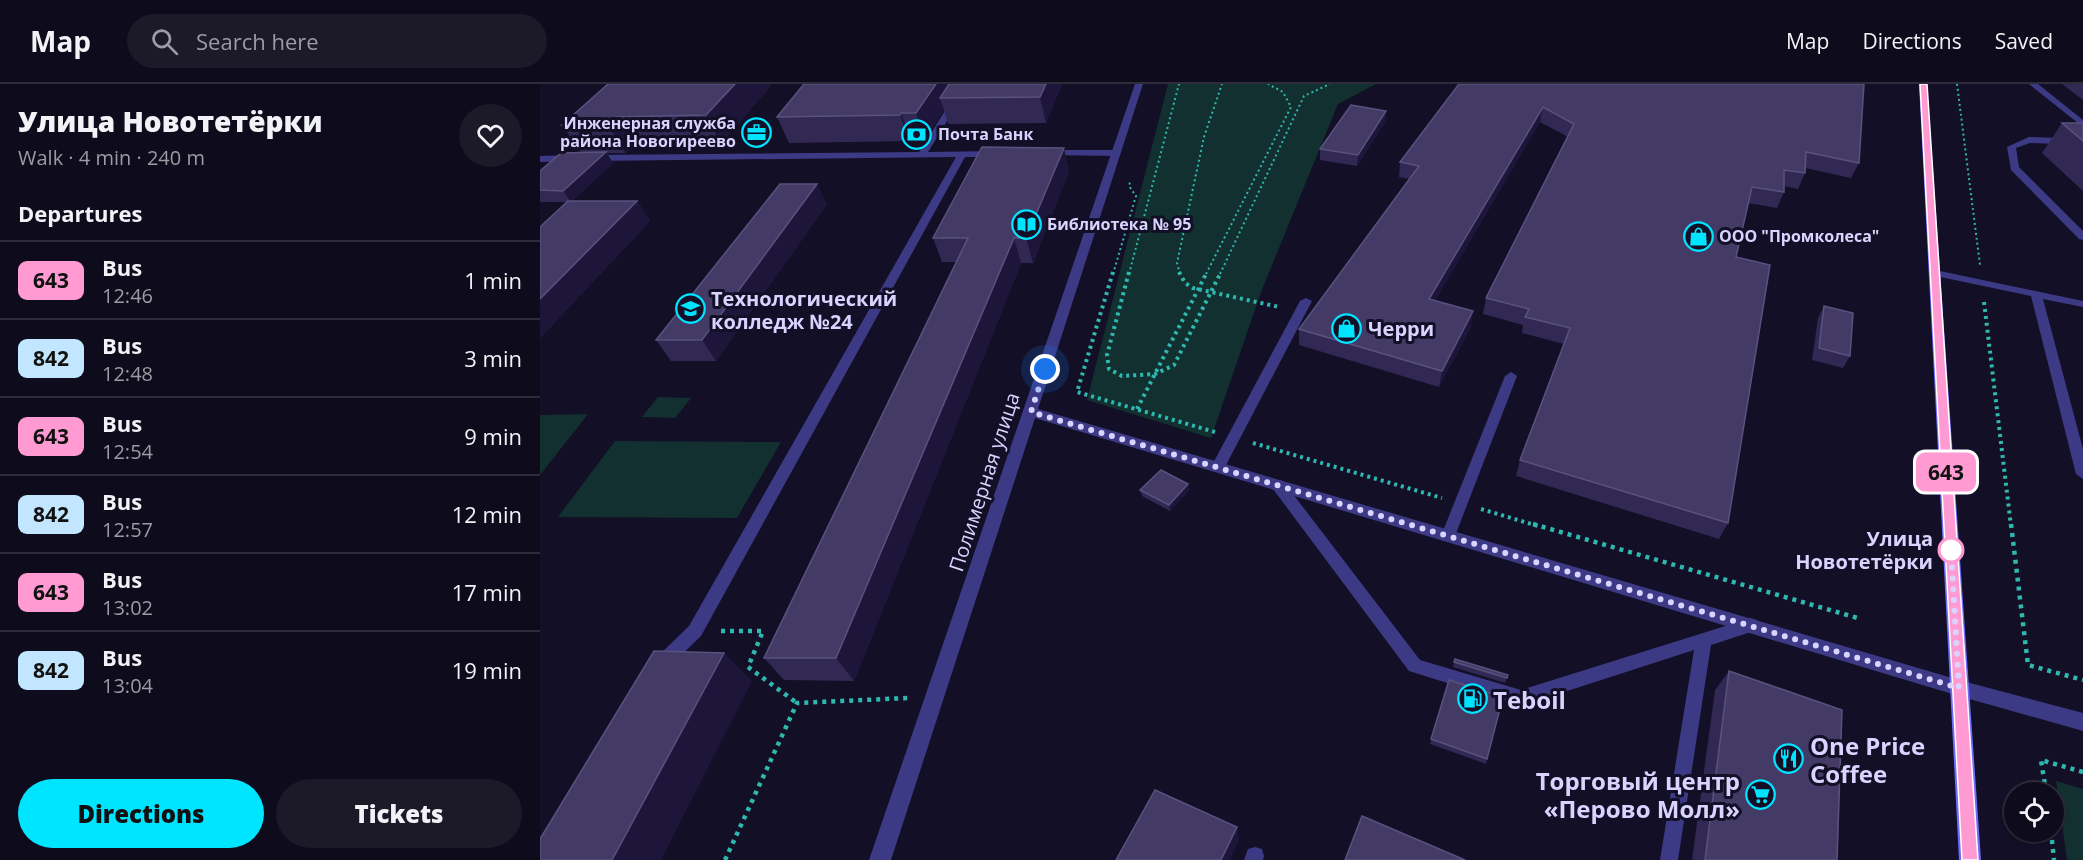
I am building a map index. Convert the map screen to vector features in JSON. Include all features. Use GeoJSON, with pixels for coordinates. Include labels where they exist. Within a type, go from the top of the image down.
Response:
{"type":"FeatureCollection","features":[{"type":"Feature","properties":{"kind":"main road"},"geometry":{"type":"LineString","coordinates":[[1923,84],[1970,860]]}},
{"type":"Feature","properties":{"kind":"street","name":"Полимерная улица"},"geometry":{"type":"LineString","coordinates":[[880,860],[1139,84]]}},
{"type":"Feature","properties":{"kind":"street"},"geometry":{"type":"LineString","coordinates":[[1031,412],[1959,688],[2083,722]]}},
{"type":"Feature","properties":{"kind":"lane"},"geometry":{"type":"LineString","coordinates":[[922,155],[966,84]]}},
{"type":"Feature","properties":{"kind":"lane"},"geometry":{"type":"LineString","coordinates":[[2033,84],[2083,124]]}},
{"type":"Feature","properties":{"kind":"lane"},"geometry":{"type":"LineString","coordinates":[[2083,142],[2029,140],[2011,147],[2014,168],[2083,237]]}},
{"type":"Feature","properties":{"kind":"lane"},"geometry":{"type":"LineString","coordinates":[[1044,153],[1116,153]]}},
{"type":"Feature","properties":{"kind":"lane"},"geometry":{"type":"LineString","coordinates":[[647,677],[695,631],[962,154]]}},
{"type":"Feature","properties":{"kind":"lane"},"geometry":{"type":"LineString","coordinates":[[588,158],[1009,154]]}},
{"type":"Feature","properties":{"kind":"lane"},"geometry":{"type":"LineString","coordinates":[[540,159],[576,158]]}},
{"type":"Feature","properties":{"kind":"lane"},"geometry":{"type":"LineString","coordinates":[[1935,273],[2083,303]]}},
{"type":"Feature","properties":{"kind":"lane"},"geometry":{"type":"LineString","coordinates":[[2036,294],[2083,474]]}},
{"type":"Feature","properties":{"kind":"lane"},"geometry":{"type":"LineString","coordinates":[[1218,467],[1304,306]]}},
{"type":"Feature","properties":{"kind":"lane"},"geometry":{"type":"LineString","coordinates":[[1448,536],[1511,376]]}},
{"type":"Feature","properties":{"kind":"lane"},"geometry":{"type":"LineString","coordinates":[[1278,485],[1415,666],[1521,698],[1751,625]]}},
{"type":"Feature","properties":{"kind":"lane"},"geometry":{"type":"LineString","coordinates":[[1669,860],[1704,639]]}},
{"type":"Feature","properties":{"kind":"path"},"geometry":{"type":"LineString","coordinates":[[1179,84],[1107,356],[1109,369],[1122,376],[1155,374],[1174,365],[1211,294],[1304,96],[1330,84]]}},
{"type":"Feature","properties":{"kind":"path"},"geometry":{"type":"LineString","coordinates":[[1222,84],[1204,137],[1177,263],[1179,278],[1191,288],[1211,294],[1304,306]]}},
{"type":"Feature","properties":{"kind":"path"},"geometry":{"type":"LineString","coordinates":[[1137,409],[1291,107],[1288,97],[1280,89],[1268,84]]}},
{"type":"Feature","properties":{"kind":"path"},"geometry":{"type":"LineString","coordinates":[[1957,84],[2028,665],[2083,680]]}},
{"type":"Feature","properties":{"kind":"path"},"geometry":{"type":"LineString","coordinates":[[1077,393],[1136,196],[1129,186],[1132,175]]}},
{"type":"Feature","properties":{"kind":"path"},"geometry":{"type":"LineString","coordinates":[[695,631],[763,631],[748,667],[798,703],[909,698]]}},
{"type":"Feature","properties":{"kind":"path"},"geometry":{"type":"LineString","coordinates":[[725,860],[798,703]]}},
{"type":"Feature","properties":{"kind":"path"},"geometry":{"type":"LineString","coordinates":[[2045,782],[2042,760],[2083,772]]}},
{"type":"Feature","properties":{"kind":"path"},"geometry":{"type":"LineString","coordinates":[[2052,842],[2054,860]]}},
{"type":"Feature","properties":{"kind":"green space"},"geometry":{"type":"Polygon","coordinates":[[[1168,84],[1376,84],[1338,104],[1261,292],[1211,438],[1087,400],[1168,84]]]}},
{"type":"Feature","properties":{"kind":"green space"},"geometry":{"type":"Polygon","coordinates":[[[658,397],[691,398],[675,418],[642,417],[658,397]]]}},
{"type":"Feature","properties":{"kind":"green space"},"geometry":{"type":"Polygon","coordinates":[[[588,414],[540,475],[540,415],[588,414]]]}},
{"type":"Feature","properties":{"kind":"green space"},"geometry":{"type":"Polygon","coordinates":[[[615,441],[781,442],[737,518],[558,517],[615,441]]]}},
{"type":"Feature","properties":{"kind":"green space"},"geometry":{"type":"Polygon","coordinates":[[[2064,783],[2083,789],[2083,860],[2067,860],[2064,838],[2064,783]]]}},
{"type":"Feature","properties":{"kind":"building"},"geometry":{"type":"Polygon","coordinates":[[[608,84],[735,84],[706,115],[616,117],[607,124],[562,125],[608,84]]]}},
{"type":"Feature","properties":{"kind":"building"},"geometry":{"type":"Polygon","coordinates":[[[804,84],[936,84],[916,113],[777,117],[804,84]]]}},
{"type":"Feature","properties":{"kind":"building"},"geometry":{"type":"Polygon","coordinates":[[[949,84],[1046,84],[1040,97],[940,98],[949,84]]]}},
{"type":"Feature","properties":{"kind":"building"},"geometry":{"type":"Polygon","coordinates":[[[1459,84],[1864,84],[1859,163],[1806,152],[1805,173],[1784,170],[1784,192],[1752,187],[1736,257],[1770,265],[1728,523],[1520,460],[1570,328],[1525,317],[1529,309],[1486,298],[1574,124],[1543,107],[1429,299],[1473,311],[1442,371],[1299,329],[1419,166],[1400,162],[1459,84]]]}},
{"type":"Feature","properties":{"kind":"building"},"geometry":{"type":"Polygon","coordinates":[[[1351,105],[1386,111],[1358,155],[1320,149],[1351,105]]]}},
{"type":"Feature","properties":{"kind":"building"},"geometry":{"type":"Polygon","coordinates":[[[2062,123],[2083,123],[2083,141],[2062,123]]]}},
{"type":"Feature","properties":{"kind":"building"},"geometry":{"type":"Polygon","coordinates":[[[982,147],[1064,148],[1026,238],[1014,238],[836,658],[764,658],[968,238],[933,238],[982,147]]]}},
{"type":"Feature","properties":{"kind":"building"},"geometry":{"type":"Polygon","coordinates":[[[606,152],[563,191],[540,190],[540,171],[561,153],[606,152]]]}},
{"type":"Feature","properties":{"kind":"building"},"geometry":{"type":"Polygon","coordinates":[[[780,184],[817,184],[702,340],[656,340],[780,184]]]}},
{"type":"Feature","properties":{"kind":"building"},"geometry":{"type":"Polygon","coordinates":[[[568,201],[637,201],[540,299],[540,227],[568,201]]]}},
{"type":"Feature","properties":{"kind":"building"},"geometry":{"type":"Polygon","coordinates":[[[1824,306],[1853,313],[1850,356],[1819,348],[1824,306]]]}},
{"type":"Feature","properties":{"kind":"building"},"geometry":{"type":"Polygon","coordinates":[[[1161,470],[1188,484],[1169,505],[1140,490],[1161,470]]]}},
{"type":"Feature","properties":{"kind":"building"},"geometry":{"type":"Polygon","coordinates":[[[654,651],[724,653],[612,860],[540,860],[540,839],[654,651]]]}},
{"type":"Feature","properties":{"kind":"building"},"geometry":{"type":"Polygon","coordinates":[[[1455,659],[1508,675],[1507,678],[1454,662],[1455,659]]]}},
{"type":"Feature","properties":{"kind":"building","name":"Торговый центр «Перово Молл»"},"geometry":{"type":"Polygon","coordinates":[[[1729,671],[1842,710],[1837,860],[1705,860],[1729,671]]]}},
{"type":"Feature","properties":{"kind":"building","name":"Teboil"},"geometry":{"type":"Polygon","coordinates":[[[1449,680],[1503,697],[1487,759],[1431,739],[1449,680]]]}},
{"type":"Feature","properties":{"kind":"building"},"geometry":{"type":"Polygon","coordinates":[[[1155,790],[1237,827],[1221,860],[1116,860],[1155,790]]]}},
{"type":"Feature","properties":{"kind":"building"},"geometry":{"type":"Polygon","coordinates":[[[1362,816],[1465,860],[1345,860],[1362,816]]]}},
{"type":"Feature","properties":{"kind":"bus line","name":"643"},"geometry":{"type":"LineString","coordinates":[[1923,84],[1970,860]]}},
{"type":"Feature","properties":{"kind":"place","name":"Инженерная служба района Новогиреево"},"geometry":{"type":"Point","coordinates":[757,132]}},
{"type":"Feature","properties":{"kind":"place","name":"Почта Банк"},"geometry":{"type":"Point","coordinates":[917,134]}},
{"type":"Feature","properties":{"kind":"place","name":"Библиотека № 95"},"geometry":{"type":"Point","coordinates":[1026,224]}},
{"type":"Feature","properties":{"kind":"place","name":"ООО \"Промколеса\""},"geometry":{"type":"Point","coordinates":[1698,236]}},
{"type":"Feature","properties":{"kind":"place","name":"Технологический колледж №24"},"geometry":{"type":"Point","coordinates":[690,309]}},
{"type":"Feature","properties":{"kind":"place","name":"Черри"},"geometry":{"type":"Point","coordinates":[1347,328]}},
{"type":"Feature","properties":{"kind":"place","name":"Улица Новотетёрки"},"geometry":{"type":"Point","coordinates":[1951,550]}},
{"type":"Feature","properties":{"kind":"place","name":"Teboil"},"geometry":{"type":"Point","coordinates":[1472,699]}},
{"type":"Feature","properties":{"kind":"place","name":"One Price Coffee"},"geometry":{"type":"Point","coordinates":[1789,759]}},
{"type":"Feature","properties":{"kind":"place","name":"Торговый центр «Перово Молл»"},"geometry":{"type":"Point","coordinates":[1761,794]}},
{"type":"Feature","properties":{"kind":"route"},"geometry":{"type":"LineString","coordinates":[[1045,369],[1031,412],[1959,688],[1951,550]]}}]}
